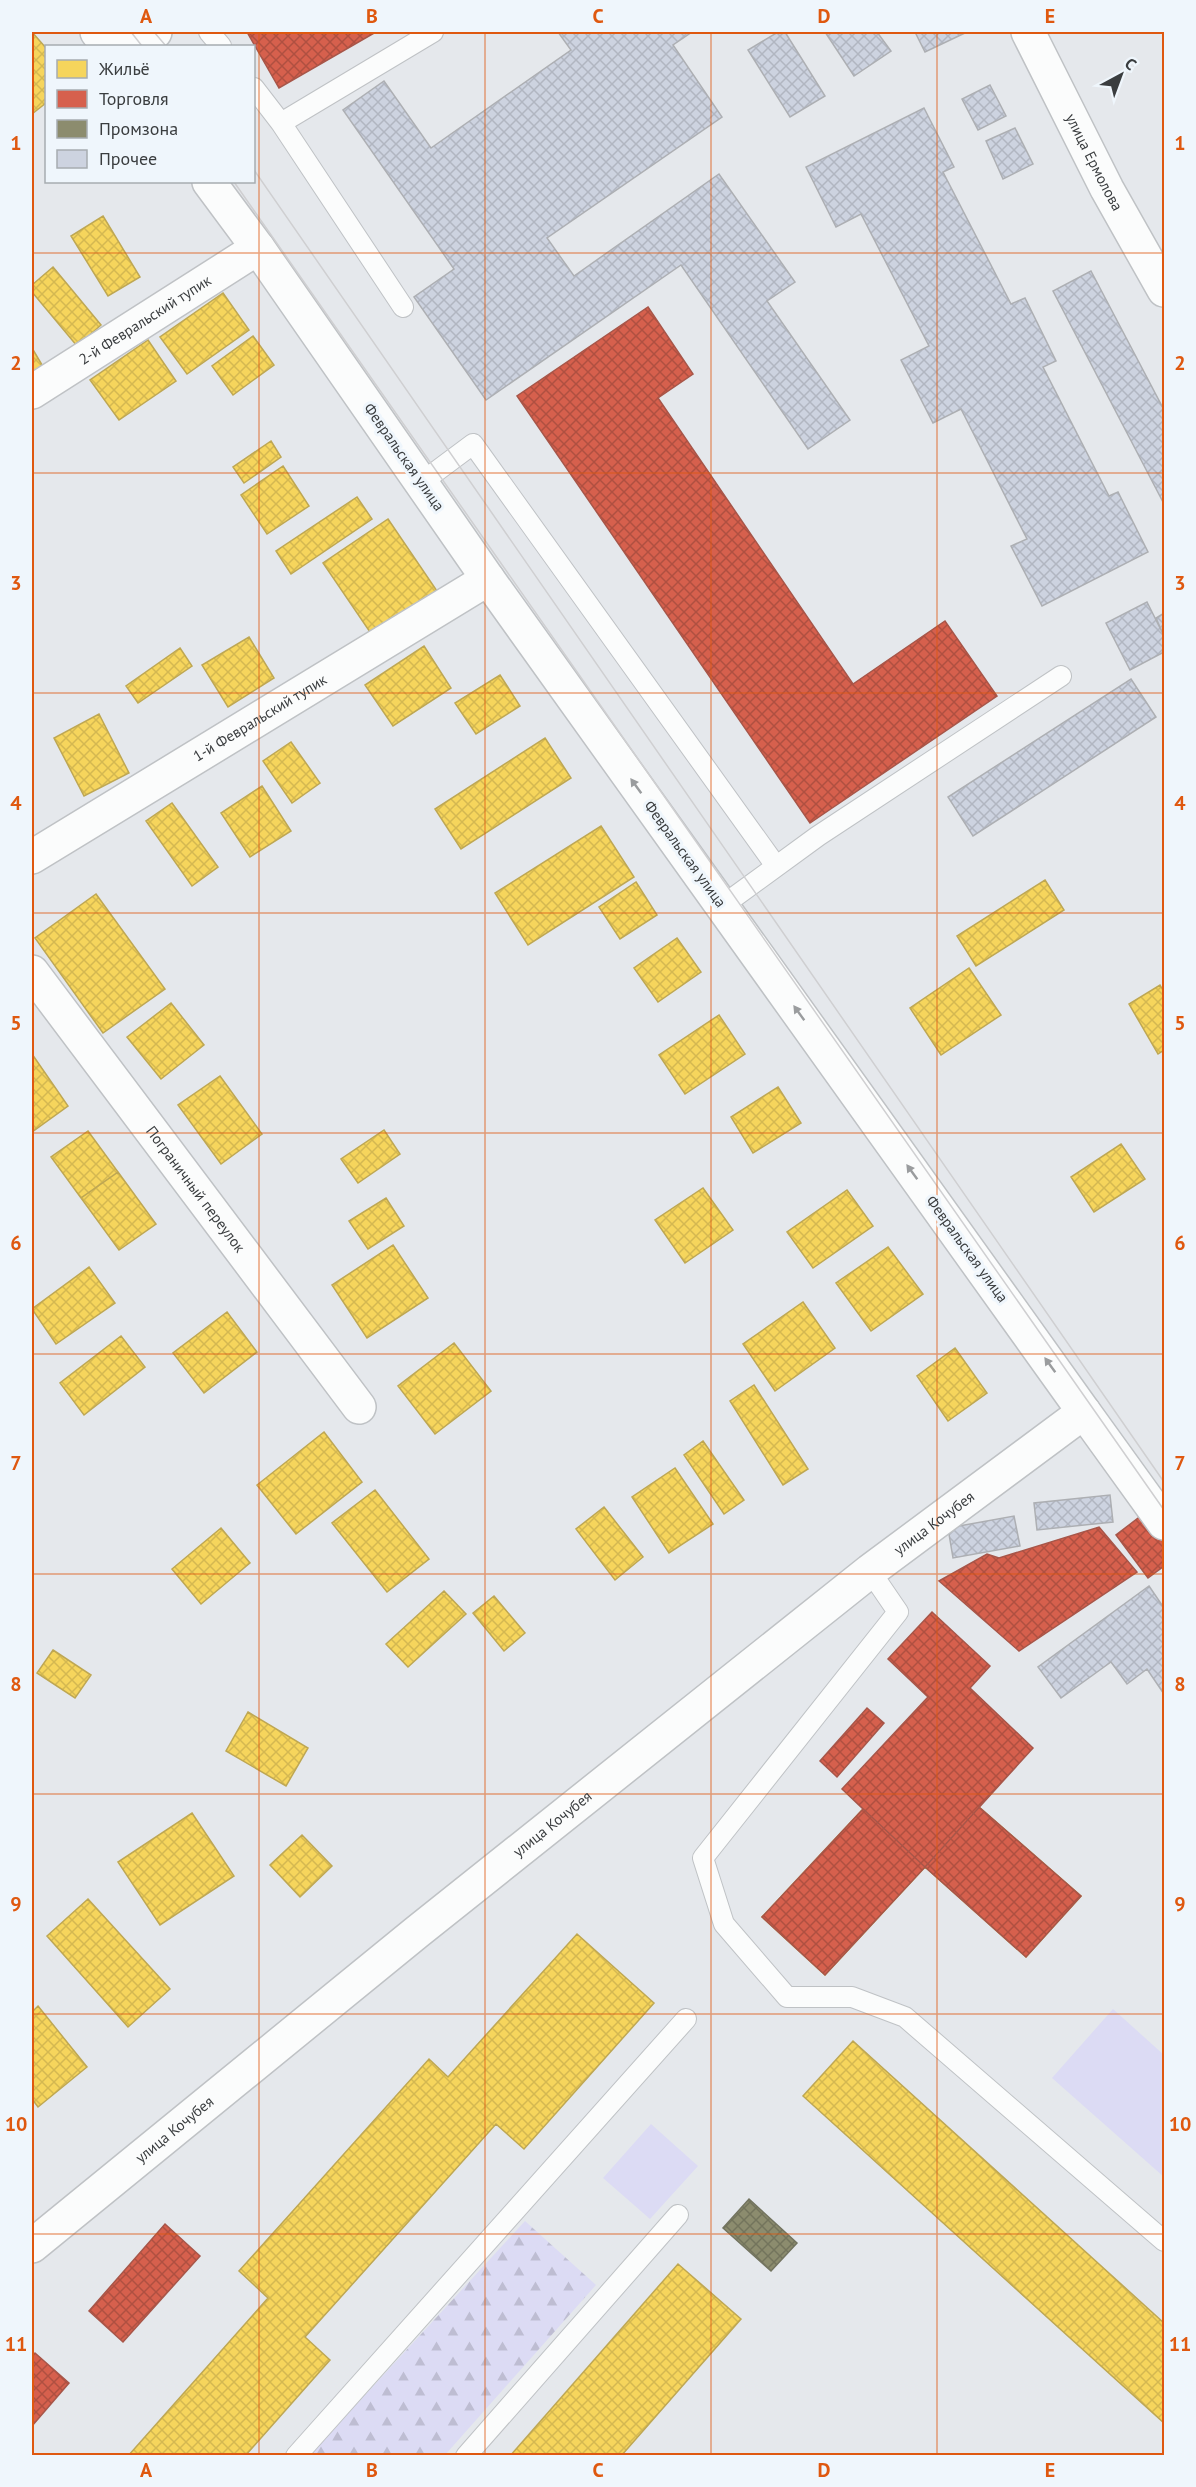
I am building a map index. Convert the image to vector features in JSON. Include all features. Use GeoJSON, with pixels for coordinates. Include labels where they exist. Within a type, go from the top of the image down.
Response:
{"type":"FeatureCollection","features":[{"type":"Feature","properties":{"kind":"street"},"geometry":{"type":"LineString","coordinates":[[97,32],[107,45]]}},
{"type":"Feature","properties":{"kind":"street"},"geometry":{"type":"LineString","coordinates":[[131,45],[155,32]]}},
{"type":"Feature","properties":{"kind":"street","name":"улица Ермолова"},"geometry":{"type":"LineString","coordinates":[[1028,32],[1107,189],[1164,290]]}},
{"type":"Feature","properties":{"kind":"street","name":"Февральская улица"},"geometry":{"type":"LineString","coordinates":[[209,183],[258,248],[488,579],[1164,1523]]}},
{"type":"Feature","properties":{"kind":"street","name":"2-й Февральский тупик"},"geometry":{"type":"LineString","coordinates":[[32,392],[258,248]]}},
{"type":"Feature","properties":{"kind":"street","name":"1-й Февральский тупик"},"geometry":{"type":"LineString","coordinates":[[32,857],[488,579]]}},
{"type":"Feature","properties":{"kind":"street","name":"Пограничный переулок"},"geometry":{"type":"LineString","coordinates":[[32,972],[359,1407]]}},
{"type":"Feature","properties":{"kind":"street","name":"улица Кочубея"},"geometry":{"type":"LineString","coordinates":[[32,2246],[417,1932],[870,1571],[1084,1412]]}},
{"type":"Feature","properties":{"kind":"lane"},"geometry":{"type":"LineString","coordinates":[[209,32],[220,45]]}},
{"type":"Feature","properties":{"kind":"lane"},"geometry":{"type":"LineString","coordinates":[[281,123],[433,32]]}},
{"type":"Feature","properties":{"kind":"lane"},"geometry":{"type":"LineString","coordinates":[[255,89],[281,123],[403,307]]}},
{"type":"Feature","properties":{"kind":"lane"},"geometry":{"type":"LineString","coordinates":[[422,483],[472,444],[776,866]]}},
{"type":"Feature","properties":{"kind":"lane"},"geometry":{"type":"LineString","coordinates":[[722,906],[776,866],[1061,676]]}},
{"type":"Feature","properties":{"kind":"lane"},"geometry":{"type":"LineString","coordinates":[[870,1571],[898,1612],[703,1858],[724,1924],[787,1997],[852,1997],[905,2017],[1164,2241]]}},
{"type":"Feature","properties":{"kind":"lane"},"geometry":{"type":"LineString","coordinates":[[296,2456],[686,2019]]}},
{"type":"Feature","properties":{"kind":"lane"},"geometry":{"type":"LineString","coordinates":[[466,2456],[678,2215]]}},
{"type":"Feature","properties":{"kind":"green space"},"geometry":{"type":"Polygon","coordinates":[[[1113,2009],[1164,2055],[1164,2177],[1052,2078],[1113,2009]]]}},
{"type":"Feature","properties":{"kind":"green space"},"geometry":{"type":"Polygon","coordinates":[[[651,2124],[698,2166],[650,2219],[603,2178],[651,2124]]]}},
{"type":"Feature","properties":{"kind":"green space"},"geometry":{"type":"Polygon","coordinates":[[[525,2221],[596,2285],[445,2455],[309,2456],[525,2221]]]}},
{"type":"Feature","properties":{"kind":"building: Жильё"},"geometry":{"type":"Polygon","coordinates":[[[32,32],[45,47],[45,104],[32,114],[32,32]]]}},
{"type":"Feature","properties":{"kind":"building: Жильё"},"geometry":{"type":"Polygon","coordinates":[[[103,216],[140,277],[108,296],[71,236],[103,216]]]}},
{"type":"Feature","properties":{"kind":"building: Жильё"},"geometry":{"type":"Polygon","coordinates":[[[53,267],[101,325],[77,346],[32,292],[32,285],[53,267]]]}},
{"type":"Feature","properties":{"kind":"building: Жильё"},"geometry":{"type":"Polygon","coordinates":[[[223,293],[249,330],[187,374],[160,337],[223,293]]]}},
{"type":"Feature","properties":{"kind":"building: Жильё"},"geometry":{"type":"Polygon","coordinates":[[[253,336],[274,365],[233,395],[212,366],[253,336]]]}},
{"type":"Feature","properties":{"kind":"building: Жильё"},"geometry":{"type":"Polygon","coordinates":[[[148,340],[176,381],[119,420],[90,380],[148,340]]]}},
{"type":"Feature","properties":{"kind":"building: Жильё"},"geometry":{"type":"Polygon","coordinates":[[[32,348],[48,375],[32,385],[32,348]]]}},
{"type":"Feature","properties":{"kind":"building: Жильё"},"geometry":{"type":"Polygon","coordinates":[[[271,441],[281,457],[244,483],[233,467],[271,441]]]}},
{"type":"Feature","properties":{"kind":"building: Жильё"},"geometry":{"type":"Polygon","coordinates":[[[283,466],[309,506],[267,534],[241,495],[283,466]]]}},
{"type":"Feature","properties":{"kind":"building: Жильё"},"geometry":{"type":"Polygon","coordinates":[[[357,497],[372,519],[291,574],[276,551],[357,497]]]}},
{"type":"Feature","properties":{"kind":"building: Жильё"},"geometry":{"type":"Polygon","coordinates":[[[388,519],[437,591],[372,635],[323,563],[388,519]]]}},
{"type":"Feature","properties":{"kind":"building: Жильё"},"geometry":{"type":"Polygon","coordinates":[[[249,637],[274,678],[228,707],[202,665],[249,637]]]}},
{"type":"Feature","properties":{"kind":"building: Жильё"},"geometry":{"type":"Polygon","coordinates":[[[424,646],[451,688],[393,726],[365,685],[424,646]]]}},
{"type":"Feature","properties":{"kind":"building: Жильё"},"geometry":{"type":"Polygon","coordinates":[[[180,648],[192,666],[138,703],[126,686],[180,648]]]}},
{"type":"Feature","properties":{"kind":"building: Жильё"},"geometry":{"type":"Polygon","coordinates":[[[500,675],[520,706],[476,734],[455,703],[500,675]]]}},
{"type":"Feature","properties":{"kind":"building: Жильё"},"geometry":{"type":"Polygon","coordinates":[[[99,714],[129,773],[84,796],[54,738],[99,714]]]}},
{"type":"Feature","properties":{"kind":"building: Жильё"},"geometry":{"type":"Polygon","coordinates":[[[545,738],[571,778],[461,849],[435,809],[545,738]]]}},
{"type":"Feature","properties":{"kind":"building: Жильё"},"geometry":{"type":"Polygon","coordinates":[[[291,742],[320,783],[292,803],[263,761],[291,742]]]}},
{"type":"Feature","properties":{"kind":"building: Жильё"},"geometry":{"type":"Polygon","coordinates":[[[262,786],[291,831],[250,857],[221,813],[262,786]]]}},
{"type":"Feature","properties":{"kind":"building: Жильё"},"geometry":{"type":"Polygon","coordinates":[[[172,803],[218,867],[192,886],[146,821],[172,803]]]}},
{"type":"Feature","properties":{"kind":"building: Жильё"},"geometry":{"type":"Polygon","coordinates":[[[601,826],[634,877],[528,945],[495,893],[601,826]]]}},
{"type":"Feature","properties":{"kind":"building: Жильё"},"geometry":{"type":"Polygon","coordinates":[[[1045,880],[1064,910],[976,966],[957,936],[1045,880]]]}},
{"type":"Feature","properties":{"kind":"building: Жильё"},"geometry":{"type":"Polygon","coordinates":[[[636,882],[657,915],[620,939],[599,907],[636,882]]]}},
{"type":"Feature","properties":{"kind":"building: Жильё"},"geometry":{"type":"Polygon","coordinates":[[[96,894],[165,989],[103,1033],[35,938],[96,894]]]}},
{"type":"Feature","properties":{"kind":"building: Жильё"},"geometry":{"type":"Polygon","coordinates":[[[677,938],[701,972],[658,1002],[634,968],[677,938]]]}},
{"type":"Feature","properties":{"kind":"building: Жильё"},"geometry":{"type":"Polygon","coordinates":[[[969,968],[1001,1015],[941,1055],[910,1008],[969,968]]]}},
{"type":"Feature","properties":{"kind":"building: Жильё"},"geometry":{"type":"Polygon","coordinates":[[[1160,985],[1164,992],[1164,1050],[1158,1054],[1129,1004],[1160,985]]]}},
{"type":"Feature","properties":{"kind":"building: Жильё"},"geometry":{"type":"Polygon","coordinates":[[[171,1003],[204,1045],[161,1079],[127,1037],[171,1003]]]}},
{"type":"Feature","properties":{"kind":"building: Жильё"},"geometry":{"type":"Polygon","coordinates":[[[719,1015],[745,1054],[685,1094],[659,1055],[719,1015]]]}},
{"type":"Feature","properties":{"kind":"building: Жильё"},"geometry":{"type":"Polygon","coordinates":[[[32,1054],[68,1106],[32,1132],[32,1054]]]}},
{"type":"Feature","properties":{"kind":"building: Жильё"},"geometry":{"type":"Polygon","coordinates":[[[220,1076],[262,1134],[221,1164],[178,1105],[220,1076]]]}},
{"type":"Feature","properties":{"kind":"building: Жильё"},"geometry":{"type":"Polygon","coordinates":[[[778,1087],[801,1123],[753,1153],[731,1117],[778,1087]]]}},
{"type":"Feature","properties":{"kind":"building: Жильё"},"geometry":{"type":"Polygon","coordinates":[[[384,1130],[400,1154],[358,1183],[341,1159],[384,1130]]]}},
{"type":"Feature","properties":{"kind":"building: Жильё"},"geometry":{"type":"Polygon","coordinates":[[[88,1131],[118,1172],[81,1198],[51,1157],[88,1131]]]}},
{"type":"Feature","properties":{"kind":"building: Жильё"},"geometry":{"type":"Polygon","coordinates":[[[1121,1144],[1145,1179],[1094,1212],[1071,1177],[1121,1144]]]}},
{"type":"Feature","properties":{"kind":"building: Жильё"},"geometry":{"type":"Polygon","coordinates":[[[118,1172],[156,1224],[119,1250],[81,1198],[118,1172]]]}},
{"type":"Feature","properties":{"kind":"building: Жильё"},"geometry":{"type":"Polygon","coordinates":[[[703,1188],[733,1230],[685,1263],[655,1220],[703,1188]]]}},
{"type":"Feature","properties":{"kind":"building: Жильё"},"geometry":{"type":"Polygon","coordinates":[[[847,1190],[873,1226],[813,1268],[787,1232],[847,1190]]]}},
{"type":"Feature","properties":{"kind":"building: Жильё"},"geometry":{"type":"Polygon","coordinates":[[[386,1198],[404,1226],[368,1249],[349,1221],[386,1198]]]}},
{"type":"Feature","properties":{"kind":"building: Жильё"},"geometry":{"type":"Polygon","coordinates":[[[393,1245],[428,1298],[367,1338],[332,1285],[393,1245]]]}},
{"type":"Feature","properties":{"kind":"building: Жильё"},"geometry":{"type":"Polygon","coordinates":[[[888,1247],[923,1294],[871,1331],[836,1283],[888,1247]]]}},
{"type":"Feature","properties":{"kind":"building: Жильё"},"geometry":{"type":"Polygon","coordinates":[[[89,1267],[115,1303],[56,1344],[32,1309],[89,1267]]]}},
{"type":"Feature","properties":{"kind":"building: Жильё"},"geometry":{"type":"Polygon","coordinates":[[[803,1302],[835,1348],[775,1391],[743,1344],[803,1302]]]}},
{"type":"Feature","properties":{"kind":"building: Жильё"},"geometry":{"type":"Polygon","coordinates":[[[227,1312],[257,1352],[204,1393],[173,1353],[227,1312]]]}},
{"type":"Feature","properties":{"kind":"building: Жильё"},"geometry":{"type":"Polygon","coordinates":[[[121,1336],[145,1367],[84,1415],[60,1383],[121,1336]]]}},
{"type":"Feature","properties":{"kind":"building: Жильё"},"geometry":{"type":"Polygon","coordinates":[[[454,1343],[491,1391],[435,1434],[398,1386],[454,1343]]]}},
{"type":"Feature","properties":{"kind":"building: Жильё"},"geometry":{"type":"Polygon","coordinates":[[[955,1348],[987,1393],[948,1421],[917,1376],[955,1348]]]}},
{"type":"Feature","properties":{"kind":"building: Жильё"},"geometry":{"type":"Polygon","coordinates":[[[754,1385],[808,1469],[783,1485],[730,1401],[754,1385]]]}},
{"type":"Feature","properties":{"kind":"building: Жильё"},"geometry":{"type":"Polygon","coordinates":[[[324,1432],[362,1482],[296,1534],[257,1485],[324,1432]]]}},
{"type":"Feature","properties":{"kind":"building: Жильё"},"geometry":{"type":"Polygon","coordinates":[[[703,1441],[744,1500],[724,1514],[684,1455],[703,1441]]]}},
{"type":"Feature","properties":{"kind":"building: Жильё"},"geometry":{"type":"Polygon","coordinates":[[[675,1468],[713,1524],[669,1553],[632,1497],[675,1468]]]}},
{"type":"Feature","properties":{"kind":"building: Жильё"},"geometry":{"type":"Polygon","coordinates":[[[375,1490],[429,1559],[387,1592],[332,1523],[375,1490]]]}},
{"type":"Feature","properties":{"kind":"building: Жильё"},"geometry":{"type":"Polygon","coordinates":[[[604,1507],[643,1557],[615,1580],[576,1529],[604,1507]]]}},
{"type":"Feature","properties":{"kind":"building: Жильё"},"geometry":{"type":"Polygon","coordinates":[[[221,1528],[250,1563],[201,1604],[172,1569],[221,1528]]]}},
{"type":"Feature","properties":{"kind":"building: Жильё"},"geometry":{"type":"Polygon","coordinates":[[[444,1591],[466,1614],[408,1667],[386,1644],[444,1591]]]}},
{"type":"Feature","properties":{"kind":"building: Жильё"},"geometry":{"type":"Polygon","coordinates":[[[494,1596],[525,1633],[504,1651],[473,1613],[494,1596]]]}},
{"type":"Feature","properties":{"kind":"building: Жильё"},"geometry":{"type":"Polygon","coordinates":[[[53,1650],[91,1675],[75,1698],[37,1673],[53,1650]]]}},
{"type":"Feature","properties":{"kind":"building: Жильё"},"geometry":{"type":"Polygon","coordinates":[[[248,1712],[308,1748],[286,1786],[226,1751],[248,1712]]]}},
{"type":"Feature","properties":{"kind":"building: Жильё"},"geometry":{"type":"Polygon","coordinates":[[[979,1807],[1081,1896],[1026,1957],[925,1867],[979,1807]]]}},
{"type":"Feature","properties":{"kind":"building: Жильё"},"geometry":{"type":"Polygon","coordinates":[[[863,1809],[925,1867],[825,1975],[762,1917],[863,1809]]]}},
{"type":"Feature","properties":{"kind":"building: Жильё"},"geometry":{"type":"Polygon","coordinates":[[[192,1813],[234,1876],[160,1925],[118,1862],[192,1813]]]}},
{"type":"Feature","properties":{"kind":"building: Жильё"},"geometry":{"type":"Polygon","coordinates":[[[302,1835],[332,1866],[300,1897],[270,1865],[302,1835]]]}},
{"type":"Feature","properties":{"kind":"building: Жильё"},"geometry":{"type":"Polygon","coordinates":[[[88,1899],[170,1989],[128,2027],[47,1936],[88,1899]]]}},
{"type":"Feature","properties":{"kind":"building: Жильё"},"geometry":{"type":"Polygon","coordinates":[[[577,1934],[654,2003],[524,2149],[496,2124],[305,2337],[330,2360],[245,2456],[128,2456],[268,2298],[239,2271],[429,2059],[448,2077],[577,1934]]]}},
{"type":"Feature","properties":{"kind":"building: Жильё"},"geometry":{"type":"Polygon","coordinates":[[[38,2006],[87,2067],[38,2107],[32,2099],[32,2012],[38,2006]]]}},
{"type":"Feature","properties":{"kind":"building: Жильё"},"geometry":{"type":"Polygon","coordinates":[[[853,2041],[1164,2323],[1164,2423],[803,2096],[853,2041]]]}},
{"type":"Feature","properties":{"kind":"building: Жильё"},"geometry":{"type":"Polygon","coordinates":[[[678,2264],[741,2319],[621,2456],[510,2456],[678,2264]]]}},
{"type":"Feature","properties":{"kind":"building: Торговля"},"geometry":{"type":"Polygon","coordinates":[[[247,32],[376,32],[279,88],[247,32]]]}},
{"type":"Feature","properties":{"kind":"building: Торговля"},"geometry":{"type":"Polygon","coordinates":[[[648,307],[693,374],[658,398],[853,684],[945,621],[997,696],[810,823],[517,396],[648,307]]]}},
{"type":"Feature","properties":{"kind":"building: Торговля"},"geometry":{"type":"Polygon","coordinates":[[[1142,1515],[1164,1543],[1164,1566],[1148,1578],[1116,1535],[1142,1515]]]}},
{"type":"Feature","properties":{"kind":"building: Торговля"},"geometry":{"type":"Polygon","coordinates":[[[1099,1527],[1137,1572],[1019,1651],[939,1581],[987,1554],[999,1558],[1099,1527]]]}},
{"type":"Feature","properties":{"kind":"building: Торговля"},"geometry":{"type":"Polygon","coordinates":[[[932,1612],[990,1666],[970,1688],[1033,1748],[925,1867],[842,1789],[928,1697],[888,1659],[932,1612]]]}},
{"type":"Feature","properties":{"kind":"building: Торговля"},"geometry":{"type":"Polygon","coordinates":[[[932,1612],[990,1666],[970,1688],[1033,1748],[979,1807],[1081,1896],[1026,1957],[925,1867],[825,1975],[762,1917],[863,1809],[842,1789],[928,1697],[888,1659],[932,1612]]]}},
{"type":"Feature","properties":{"kind":"building: Торговля"},"geometry":{"type":"Polygon","coordinates":[[[867,1708],[884,1723],[837,1777],[820,1761],[867,1708]]]}},
{"type":"Feature","properties":{"kind":"building: Торговля"},"geometry":{"type":"Polygon","coordinates":[[[165,2224],[200,2256],[123,2342],[89,2311],[165,2224]]]}},
{"type":"Feature","properties":{"kind":"building: Торговля"},"geometry":{"type":"Polygon","coordinates":[[[35,2353],[69,2383],[32,2426],[32,2357],[35,2353]]]}},
{"type":"Feature","properties":{"kind":"building: Промзона"},"geometry":{"type":"Polygon","coordinates":[[[749,2199],[797,2243],[771,2271],[723,2228],[749,2199]]]}},
{"type":"Feature","properties":{"kind":"building: Прочее"},"geometry":{"type":"Polygon","coordinates":[[[558,32],[692,32],[673,45],[722,117],[547,238],[574,276],[719,174],[795,282],[767,301],[850,420],[808,449],[681,265],[486,400],[414,297],[454,269],[343,110],[384,81],[431,148],[571,50],[558,32]]]}},
{"type":"Feature","properties":{"kind":"building: Прочее"},"geometry":{"type":"Polygon","coordinates":[[[778,32],[785,32],[825,96],[790,117],[748,50],[778,32]]]}},
{"type":"Feature","properties":{"kind":"building: Прочее"},"geometry":{"type":"Polygon","coordinates":[[[825,32],[877,32],[891,51],[854,76],[825,32]]]}},
{"type":"Feature","properties":{"kind":"building: Прочее"},"geometry":{"type":"Polygon","coordinates":[[[915,32],[967,32],[925,52],[915,32]]]}},
{"type":"Feature","properties":{"kind":"building: Прочее"},"geometry":{"type":"Polygon","coordinates":[[[990,85],[1006,116],[978,130],[962,99],[990,85]]]}},
{"type":"Feature","properties":{"kind":"building: Прочее"},"geometry":{"type":"Polygon","coordinates":[[[924,108],[954,167],[943,172],[1011,304],[1025,298],[1056,361],[1043,367],[1109,496],[1118,492],[1148,552],[1042,606],[1011,546],[1027,539],[961,409],[933,423],[901,360],[929,346],[861,214],[836,227],[806,167],[924,108]]]}},
{"type":"Feature","properties":{"kind":"building: Прочее"},"geometry":{"type":"Polygon","coordinates":[[[1015,128],[1033,164],[1003,179],[986,141],[1015,128]]]}},
{"type":"Feature","properties":{"kind":"building: Прочее"},"geometry":{"type":"Polygon","coordinates":[[[1091,271],[1164,410],[1164,504],[1053,291],[1091,271]]]}},
{"type":"Feature","properties":{"kind":"building: Прочее"},"geometry":{"type":"Polygon","coordinates":[[[1147,602],[1164,636],[1164,652],[1130,670],[1106,623],[1147,602]]]}},
{"type":"Feature","properties":{"kind":"building: Прочее"},"geometry":{"type":"Polygon","coordinates":[[[1164,613],[1164,636],[1156,618],[1164,613]]]}},
{"type":"Feature","properties":{"kind":"building: Прочее"},"geometry":{"type":"Polygon","coordinates":[[[1131,679],[1156,717],[973,836],[948,797],[1131,679]]]}},
{"type":"Feature","properties":{"kind":"building: Прочее"},"geometry":{"type":"Polygon","coordinates":[[[1110,1495],[1113,1522],[1037,1530],[1034,1503],[1110,1495]]]}},
{"type":"Feature","properties":{"kind":"building: Прочее"},"geometry":{"type":"Polygon","coordinates":[[[1014,1516],[1020,1546],[953,1558],[948,1528],[1014,1516]]]}},
{"type":"Feature","properties":{"kind":"building: Прочее"},"geometry":{"type":"Polygon","coordinates":[[[1149,1586],[1164,1608],[1164,1694],[1147,1669],[1127,1684],[1111,1662],[1061,1698],[1038,1667],[1149,1586]]]}},
{"type":"Feature","properties":{"kind":"tram line"},"geometry":{"type":"LineString","coordinates":[[131,32],[141,45]]}},
{"type":"Feature","properties":{"kind":"tram line"},"geometry":{"type":"LineString","coordinates":[[154,32],[165,45]]}},
{"type":"Feature","properties":{"kind":"tram line"},"geometry":{"type":"LineString","coordinates":[[255,171],[1164,1482]]}},
{"type":"Feature","properties":{"kind":"tram line"},"geometry":{"type":"LineString","coordinates":[[235,183],[1164,1510]]}}]}
